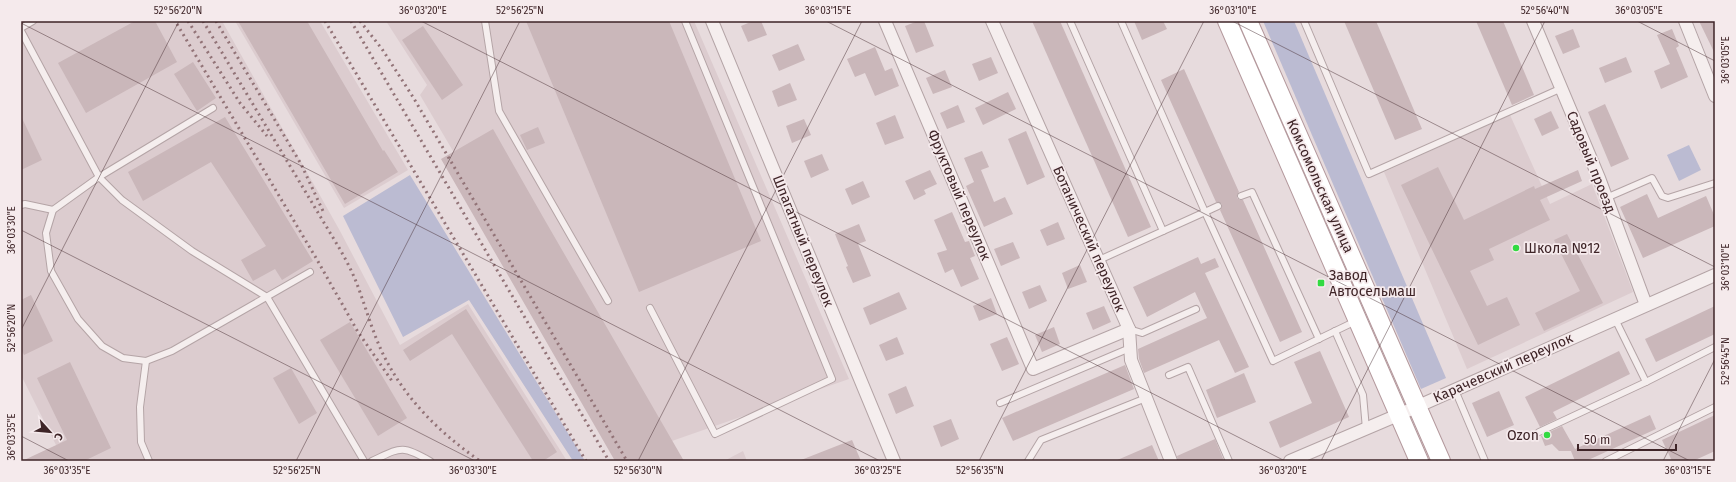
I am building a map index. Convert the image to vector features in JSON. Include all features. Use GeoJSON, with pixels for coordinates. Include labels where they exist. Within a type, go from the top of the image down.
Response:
{"type":"FeatureCollection","features":[{"type":"Feature","properties":{"kind":"main road","name":"Комсомольская улица"},"geometry":{"type":"LineString","coordinates":[[1227,21],[1419,461]]}},
{"type":"Feature","properties":{"kind":"main road","name":"Комсомольская улица"},"geometry":{"type":"LineString","coordinates":[[1248,21],[1416,407],[1441,461]]}},
{"type":"Feature","properties":{"kind":"street","name":"Шпагатный переулок"},"geometry":{"type":"LineString","coordinates":[[712,21],[894,461]]}},
{"type":"Feature","properties":{"kind":"street","name":"Фруктовый переулок"},"geometry":{"type":"LineString","coordinates":[[885,21],[1033,369],[1129,329]]}},
{"type":"Feature","properties":{"kind":"street","name":"Ботанический переулок"},"geometry":{"type":"LineString","coordinates":[[992,21],[1129,329],[1131,360],[1171,461]]}},
{"type":"Feature","properties":{"kind":"street","name":"Садовый проезд"},"geometry":{"type":"LineString","coordinates":[[1533,21],[1562,88],[1606,198],[1646,305]]}},
{"type":"Feature","properties":{"kind":"street"},"geometry":{"type":"LineString","coordinates":[[1685,21],[1712,76],[1715,96]]}},
{"type":"Feature","properties":{"kind":"street","name":"Карачевский переулок"},"geometry":{"type":"LineString","coordinates":[[1290,461],[1715,275]]}},
{"type":"Feature","properties":{"kind":"lane"},"geometry":{"type":"LineString","coordinates":[[21,28],[33,21]]}},
{"type":"Feature","properties":{"kind":"lane"},"geometry":{"type":"LineString","coordinates":[[485,21],[499,111],[608,302]]}},
{"type":"Feature","properties":{"kind":"lane"},"geometry":{"type":"LineString","coordinates":[[650,308],[715,434],[832,379],[685,21]]}},
{"type":"Feature","properties":{"kind":"lane"},"geometry":{"type":"LineString","coordinates":[[1070,21],[1163,231]]}},
{"type":"Feature","properties":{"kind":"lane"},"geometry":{"type":"LineString","coordinates":[[1120,21],[1273,361],[1358,320]]}},
{"type":"Feature","properties":{"kind":"lane"},"geometry":{"type":"LineString","coordinates":[[1304,21],[1369,174],[1562,88]]}},
{"type":"Feature","properties":{"kind":"lane"},"geometry":{"type":"LineString","coordinates":[[21,31],[99,177],[122,200],[192,251],[267,297],[364,461]]}},
{"type":"Feature","properties":{"kind":"lane"},"geometry":{"type":"LineString","coordinates":[[213,108],[99,177],[53,210],[46,234],[51,270],[78,319],[102,346],[123,358],[146,361],[172,351],[310,272]]}},
{"type":"Feature","properties":{"kind":"lane"},"geometry":{"type":"LineString","coordinates":[[1606,198],[1652,178],[1662,196],[1668,198],[1715,183]]}},
{"type":"Feature","properties":{"kind":"lane"},"geometry":{"type":"LineString","coordinates":[[1241,196],[1252,192],[1319,339]]}},
{"type":"Feature","properties":{"kind":"lane"},"geometry":{"type":"LineString","coordinates":[[21,205],[25,204],[53,210]]}},
{"type":"Feature","properties":{"kind":"lane"},"geometry":{"type":"LineString","coordinates":[[1098,260],[1218,206]]}},
{"type":"Feature","properties":{"kind":"lane"},"geometry":{"type":"LineString","coordinates":[[1129,329],[1142,333],[1196,309]]}},
{"type":"Feature","properties":{"kind":"lane"},"geometry":{"type":"LineString","coordinates":[[1615,319],[1646,382]]}},
{"type":"Feature","properties":{"kind":"lane"},"geometry":{"type":"LineString","coordinates":[[1335,331],[1364,395],[1366,429]]}},
{"type":"Feature","properties":{"kind":"lane"},"geometry":{"type":"LineString","coordinates":[[1539,432],[1646,382],[1715,347]]}},
{"type":"Feature","properties":{"kind":"lane"},"geometry":{"type":"LineString","coordinates":[[1000,403],[1130,348]]}},
{"type":"Feature","properties":{"kind":"lane"},"geometry":{"type":"LineString","coordinates":[[146,361],[140,407],[141,442],[149,461]]}},
{"type":"Feature","properties":{"kind":"lane"},"geometry":{"type":"LineString","coordinates":[[1169,375],[1188,368],[1229,461]]}},
{"type":"Feature","properties":{"kind":"lane"},"geometry":{"type":"LineString","coordinates":[[1455,390],[1485,461]]}},
{"type":"Feature","properties":{"kind":"lane"},"geometry":{"type":"LineString","coordinates":[[1028,461],[1041,440],[1146,398]]}},
{"type":"Feature","properties":{"kind":"lane"},"geometry":{"type":"LineString","coordinates":[[1606,461],[1715,407]]}},
{"type":"Feature","properties":{"kind":"lane"},"geometry":{"type":"LineString","coordinates":[[372,461],[398,449],[412,451],[430,461]]}},
{"type":"Feature","properties":{"kind":"shaded area"},"geometry":{"type":"Polygon","coordinates":[[[21,21],[222,21],[340,231],[400,345],[468,304],[567,461],[64,461],[21,375],[21,21]]]}},
{"type":"Feature","properties":{"kind":"shaded area"},"geometry":{"type":"Polygon","coordinates":[[[235,21],[320,21],[408,170],[344,208],[235,21]]]}},
{"type":"Feature","properties":{"kind":"shaded area"},"geometry":{"type":"Polygon","coordinates":[[[386,21],[694,21],[849,379],[632,455],[420,95],[427,85],[386,21]]]}},
{"type":"Feature","properties":{"kind":"shaded area"},"geometry":{"type":"Polygon","coordinates":[[[1263,21],[1294,21],[1446,378],[1421,389],[1263,21]]]}},
{"type":"Feature","properties":{"kind":"shaded area","name":"Школа №12"},"geometry":{"type":"Polygon","coordinates":[[[1510,115],[1550,204],[1592,184],[1633,292],[1467,369],[1384,172],[1510,115]]]}},
{"type":"Feature","properties":{"kind":"shaded area"},"geometry":{"type":"Polygon","coordinates":[[[1689,145],[1701,170],[1679,181],[1667,155],[1689,145]]]}},
{"type":"Feature","properties":{"kind":"shaded area"},"geometry":{"type":"Polygon","coordinates":[[[410,175],[585,461],[573,461],[469,300],[403,337],[343,216],[410,175]]]}},
{"type":"Feature","properties":{"kind":"shaded area"},"geometry":{"type":"Polygon","coordinates":[[[743,451],[747,461],[724,461],[743,451]]]}},
{"type":"Feature","properties":{"kind":"building"},"geometry":{"type":"Polygon","coordinates":[[[135,21],[155,21],[177,62],[86,113],[58,63],[135,21]]]}},
{"type":"Feature","properties":{"kind":"building"},"geometry":{"type":"Polygon","coordinates":[[[238,21],[307,21],[383,151],[384,150],[398,172],[345,204],[238,21]]]}},
{"type":"Feature","properties":{"kind":"building"},"geometry":{"type":"Polygon","coordinates":[[[526,21],[669,21],[761,241],[639,292],[526,21]]]}},
{"type":"Feature","properties":{"kind":"building"},"geometry":{"type":"Polygon","coordinates":[[[753,21],[761,21],[767,35],[748,42],[741,26],[753,21]]]}},
{"type":"Feature","properties":{"kind":"building"},"geometry":{"type":"Polygon","coordinates":[[[918,21],[924,21],[934,46],[916,53],[905,26],[918,21]]]}},
{"type":"Feature","properties":{"kind":"building"},"geometry":{"type":"Polygon","coordinates":[[[1032,21],[1060,21],[1151,227],[1128,237],[1032,21]]]}},
{"type":"Feature","properties":{"kind":"building"},"geometry":{"type":"Polygon","coordinates":[[[1134,21],[1163,21],[1167,29],[1142,40],[1134,21]]]}},
{"type":"Feature","properties":{"kind":"building"},"geometry":{"type":"Polygon","coordinates":[[[1344,21],[1376,21],[1422,129],[1395,140],[1344,21]]]}},
{"type":"Feature","properties":{"kind":"building"},"geometry":{"type":"Polygon","coordinates":[[[1476,21],[1503,21],[1534,95],[1512,105],[1476,21]]]}},
{"type":"Feature","properties":{"kind":"building"},"geometry":{"type":"Polygon","coordinates":[[[1699,21],[1715,21],[1715,54],[1699,21]]]}},
{"type":"Feature","properties":{"kind":"building"},"geometry":{"type":"Polygon","coordinates":[[[423,26],[463,85],[442,100],[402,40],[423,26]]]}},
{"type":"Feature","properties":{"kind":"building"},"geometry":{"type":"Polygon","coordinates":[[[1573,29],[1580,47],[1563,54],[1555,36],[1573,29]]]}},
{"type":"Feature","properties":{"kind":"building"},"geometry":{"type":"Polygon","coordinates":[[[1672,29],[1679,46],[1676,48],[1688,77],[1661,89],[1654,71],[1670,64],[1657,35],[1672,29]]]}},
{"type":"Feature","properties":{"kind":"building"},"geometry":{"type":"Polygon","coordinates":[[[798,44],[805,60],[779,71],[772,55],[798,44]]]}},
{"type":"Feature","properties":{"kind":"building"},"geometry":{"type":"Polygon","coordinates":[[[875,47],[885,71],[892,68],[899,86],[875,96],[865,73],[855,77],[847,59],[875,47]]]}},
{"type":"Feature","properties":{"kind":"building"},"geometry":{"type":"Polygon","coordinates":[[[991,57],[998,73],[979,81],[972,64],[991,57]]]}},
{"type":"Feature","properties":{"kind":"building"},"geometry":{"type":"Polygon","coordinates":[[[1626,57],[1632,72],[1605,83],[1599,68],[1626,57]]]}},
{"type":"Feature","properties":{"kind":"building"},"geometry":{"type":"Polygon","coordinates":[[[193,62],[216,98],[197,111],[174,74],[193,62]]]}},
{"type":"Feature","properties":{"kind":"building"},"geometry":{"type":"Polygon","coordinates":[[[1184,69],[1239,192],[1237,198],[1243,200],[1302,332],[1280,342],[1220,210],[1222,204],[1216,202],[1161,80],[1184,69]]]}},
{"type":"Feature","properties":{"kind":"building"},"geometry":{"type":"Polygon","coordinates":[[[945,70],[952,87],[933,94],[926,78],[945,70]]]}},
{"type":"Feature","properties":{"kind":"building"},"geometry":{"type":"Polygon","coordinates":[[[790,83],[797,100],[778,107],[772,91],[790,83]]]}},
{"type":"Feature","properties":{"kind":"building"},"geometry":{"type":"Polygon","coordinates":[[[1008,92],[1016,109],[983,125],[975,108],[1008,92]]]}},
{"type":"Feature","properties":{"kind":"building"},"geometry":{"type":"Polygon","coordinates":[[[1605,104],[1629,159],[1611,167],[1588,112],[1605,104]]]}},
{"type":"Feature","properties":{"kind":"building"},"geometry":{"type":"Polygon","coordinates":[[[958,105],[965,122],[947,129],[940,113],[958,105]]]}},
{"type":"Feature","properties":{"kind":"building"},"geometry":{"type":"Polygon","coordinates":[[[1551,111],[1559,128],[1542,136],[1534,119],[1551,111]]]}},
{"type":"Feature","properties":{"kind":"building"},"geometry":{"type":"Polygon","coordinates":[[[895,115],[904,138],[885,145],[876,123],[895,115]]]}},
{"type":"Feature","properties":{"kind":"building"},"geometry":{"type":"Polygon","coordinates":[[[21,116],[42,160],[21,170],[21,116]]]}},
{"type":"Feature","properties":{"kind":"building"},"geometry":{"type":"Polygon","coordinates":[[[225,117],[313,261],[282,280],[275,269],[253,281],[241,260],[266,246],[211,162],[143,201],[128,172],[225,117]]]}},
{"type":"Feature","properties":{"kind":"building"},"geometry":{"type":"Polygon","coordinates":[[[804,119],[811,135],[792,143],[786,126],[804,119]]]}},
{"type":"Feature","properties":{"kind":"building"},"geometry":{"type":"Polygon","coordinates":[[[538,127],[545,143],[527,150],[520,135],[538,127]]]}},
{"type":"Feature","properties":{"kind":"building"},"geometry":{"type":"Polygon","coordinates":[[[493,129],[684,461],[615,461],[441,159],[493,129]]]}},
{"type":"Feature","properties":{"kind":"building"},"geometry":{"type":"Polygon","coordinates":[[[1026,131],[1045,177],[1027,185],[1008,139],[1026,131]]]}},
{"type":"Feature","properties":{"kind":"building"},"geometry":{"type":"Polygon","coordinates":[[[982,151],[989,167],[981,170],[994,202],[1005,197],[1013,214],[984,227],[966,186],[974,182],[964,158],[982,151]]]}},
{"type":"Feature","properties":{"kind":"building"},"geometry":{"type":"Polygon","coordinates":[[[822,154],[829,170],[811,178],[804,161],[822,154]]]}},
{"type":"Feature","properties":{"kind":"building"},"geometry":{"type":"Polygon","coordinates":[[[1438,167],[1464,220],[1534,186],[1535,189],[1578,170],[1582,181],[1540,200],[1550,220],[1489,249],[1494,260],[1470,271],[1487,306],[1507,297],[1520,325],[1478,345],[1401,185],[1438,167]]]}},
{"type":"Feature","properties":{"kind":"building"},"geometry":{"type":"Polygon","coordinates":[[[930,170],[937,184],[924,190],[926,194],[914,200],[905,181],[930,170]]]}},
{"type":"Feature","properties":{"kind":"building"},"geometry":{"type":"Polygon","coordinates":[[[863,181],[870,197],[852,205],[845,189],[863,181]]]}},
{"type":"Feature","properties":{"kind":"building"},"geometry":{"type":"Polygon","coordinates":[[[1647,194],[1658,218],[1706,196],[1715,217],[1715,226],[1643,258],[1620,207],[1647,194]]]}},
{"type":"Feature","properties":{"kind":"building"},"geometry":{"type":"Polygon","coordinates":[[[952,212],[965,242],[969,241],[975,256],[970,258],[979,279],[961,287],[953,269],[945,273],[937,253],[947,250],[934,220],[952,212]]]}},
{"type":"Feature","properties":{"kind":"building"},"geometry":{"type":"Polygon","coordinates":[[[1058,222],[1065,239],[1047,246],[1040,230],[1058,222]]]}},
{"type":"Feature","properties":{"kind":"building"},"geometry":{"type":"Polygon","coordinates":[[[859,224],[866,241],[858,244],[871,276],[853,283],[835,234],[859,224]]]}},
{"type":"Feature","properties":{"kind":"building"},"geometry":{"type":"Polygon","coordinates":[[[1567,234],[1603,303],[1544,331],[1535,313],[1580,291],[1554,240],[1567,234]]]}},
{"type":"Feature","properties":{"kind":"building"},"geometry":{"type":"Polygon","coordinates":[[[1013,242],[1020,258],[1001,266],[994,249],[1013,242]]]}},
{"type":"Feature","properties":{"kind":"building"},"geometry":{"type":"Polygon","coordinates":[[[1198,257],[1201,264],[1215,258],[1219,267],[1205,273],[1249,367],[1235,373],[1219,340],[1144,373],[1139,359],[1138,349],[1207,318],[1195,292],[1147,317],[1133,287],[1198,257]]]}},
{"type":"Feature","properties":{"kind":"building"},"geometry":{"type":"Polygon","coordinates":[[[1080,265],[1087,282],[1068,289],[1062,273],[1080,265]]]}},
{"type":"Feature","properties":{"kind":"building"},"geometry":{"type":"Polygon","coordinates":[[[1040,285],[1047,301],[1029,309],[1022,292],[1040,285]]]}},
{"type":"Feature","properties":{"kind":"building"},"geometry":{"type":"Polygon","coordinates":[[[899,292],[907,309],[870,325],[863,308],[899,292]]]}},
{"type":"Feature","properties":{"kind":"building"},"geometry":{"type":"Polygon","coordinates":[[[31,295],[53,341],[24,355],[21,349],[21,300],[31,295]]]}},
{"type":"Feature","properties":{"kind":"building"},"geometry":{"type":"Polygon","coordinates":[[[991,298],[997,314],[979,321],[973,306],[991,298]]]}},
{"type":"Feature","properties":{"kind":"building"},"geometry":{"type":"Polygon","coordinates":[[[1104,306],[1111,322],[1093,330],[1086,313],[1104,306]]]}},
{"type":"Feature","properties":{"kind":"building"},"geometry":{"type":"Polygon","coordinates":[[[1715,306],[1715,334],[1656,362],[1645,339],[1715,306]]]}},
{"type":"Feature","properties":{"kind":"building"},"geometry":{"type":"Polygon","coordinates":[[[466,309],[557,452],[543,461],[533,461],[452,334],[410,361],[403,350],[466,309]]]}},
{"type":"Feature","properties":{"kind":"building"},"geometry":{"type":"Polygon","coordinates":[[[350,322],[407,418],[378,436],[320,340],[350,322]]]}},
{"type":"Feature","properties":{"kind":"building"},"geometry":{"type":"Polygon","coordinates":[[[1054,327],[1060,344],[1042,352],[1035,335],[1054,327]]]}},
{"type":"Feature","properties":{"kind":"building"},"geometry":{"type":"Polygon","coordinates":[[[897,337],[904,354],[886,361],[879,345],[897,337]]]}},
{"type":"Feature","properties":{"kind":"building"},"geometry":{"type":"Polygon","coordinates":[[[1007,337],[1019,364],[1002,371],[990,344],[1007,337]]]}},
{"type":"Feature","properties":{"kind":"building"},"geometry":{"type":"Polygon","coordinates":[[[1320,351],[1349,417],[1280,448],[1269,422],[1312,403],[1294,362],[1320,351]]]}},
{"type":"Feature","properties":{"kind":"building"},"geometry":{"type":"Polygon","coordinates":[[[1619,351],[1630,374],[1553,412],[1557,419],[1540,427],[1525,397],[1619,351]]]}},
{"type":"Feature","properties":{"kind":"building"},"geometry":{"type":"Polygon","coordinates":[[[70,362],[111,448],[84,461],[22,461],[67,440],[37,378],[70,362]]]}},
{"type":"Feature","properties":{"kind":"building"},"geometry":{"type":"Polygon","coordinates":[[[1125,365],[1134,389],[1013,441],[1002,418],[1125,365]]]}},
{"type":"Feature","properties":{"kind":"building"},"geometry":{"type":"Polygon","coordinates":[[[291,368],[317,413],[299,424],[273,378],[291,368]]]}},
{"type":"Feature","properties":{"kind":"building"},"geometry":{"type":"Polygon","coordinates":[[[1244,373],[1256,402],[1217,418],[1206,390],[1244,373]]]}},
{"type":"Feature","properties":{"kind":"building"},"geometry":{"type":"Polygon","coordinates":[[[906,386],[914,406],[896,414],[888,394],[906,386]]]}},
{"type":"Feature","properties":{"kind":"building"},"geometry":{"type":"Polygon","coordinates":[[[1499,391],[1514,425],[1487,437],[1472,403],[1499,391]]]}},
{"type":"Feature","properties":{"kind":"building"},"geometry":{"type":"Polygon","coordinates":[[[1650,415],[1656,429],[1586,461],[1575,461],[1571,451],[1559,451],[1552,444],[1545,446],[1541,436],[1562,426],[1575,449],[1650,415]]]}},
{"type":"Feature","properties":{"kind":"building"},"geometry":{"type":"Polygon","coordinates":[[[1715,415],[1715,451],[1693,461],[1672,461],[1662,440],[1715,415]]]}},
{"type":"Feature","properties":{"kind":"building"},"geometry":{"type":"Polygon","coordinates":[[[951,419],[959,439],[941,447],[933,426],[951,419]]]}},
{"type":"Feature","properties":{"kind":"building"},"geometry":{"type":"Polygon","coordinates":[[[1215,439],[1224,461],[1178,461],[1177,456],[1215,439]]]}},
{"type":"Feature","properties":{"kind":"building"},"geometry":{"type":"Polygon","coordinates":[[[852,440],[861,461],[801,461],[801,460],[852,440]]]}},
{"type":"Feature","properties":{"kind":"building"},"geometry":{"type":"Polygon","coordinates":[[[1152,445],[1159,461],[1115,461],[1152,445]]]}},
{"type":"Feature","properties":{"kind":"railway"},"geometry":{"type":"LineString","coordinates":[[188,21],[240,103],[267,136]]}},
{"type":"Feature","properties":{"kind":"railway"},"geometry":{"type":"LineString","coordinates":[[203,21],[346,260],[357,284],[380,348],[393,372],[413,401],[425,414],[451,439],[480,461]]}},
{"type":"Feature","properties":{"kind":"railway"},"geometry":{"type":"LineString","coordinates":[[216,21],[301,164],[323,211]]}},
{"type":"Feature","properties":{"kind":"railway"},"geometry":{"type":"LineString","coordinates":[[325,21],[586,461]]}},
{"type":"Feature","properties":{"kind":"railway"},"geometry":{"type":"LineString","coordinates":[[351,21],[609,461]]}},
{"type":"Feature","properties":{"kind":"railway"},"geometry":{"type":"LineString","coordinates":[[360,21],[382,49],[413,97],[627,461]]}},
{"type":"Feature","properties":{"kind":"railway"},"geometry":{"type":"LineString","coordinates":[[177,24],[316,258],[358,332],[392,381]]}},
{"type":"Feature","properties":{"kind":"place","name":"Школа №12"},"geometry":{"type":"Point","coordinates":[1516,248]}},
{"type":"Feature","properties":{"kind":"place","name":"Завод Автосельмаш"},"geometry":{"type":"Point","coordinates":[1321,283]}},
{"type":"Feature","properties":{"kind":"place","name":"Ozon"},"geometry":{"type":"Point","coordinates":[1547,435]}}]}
